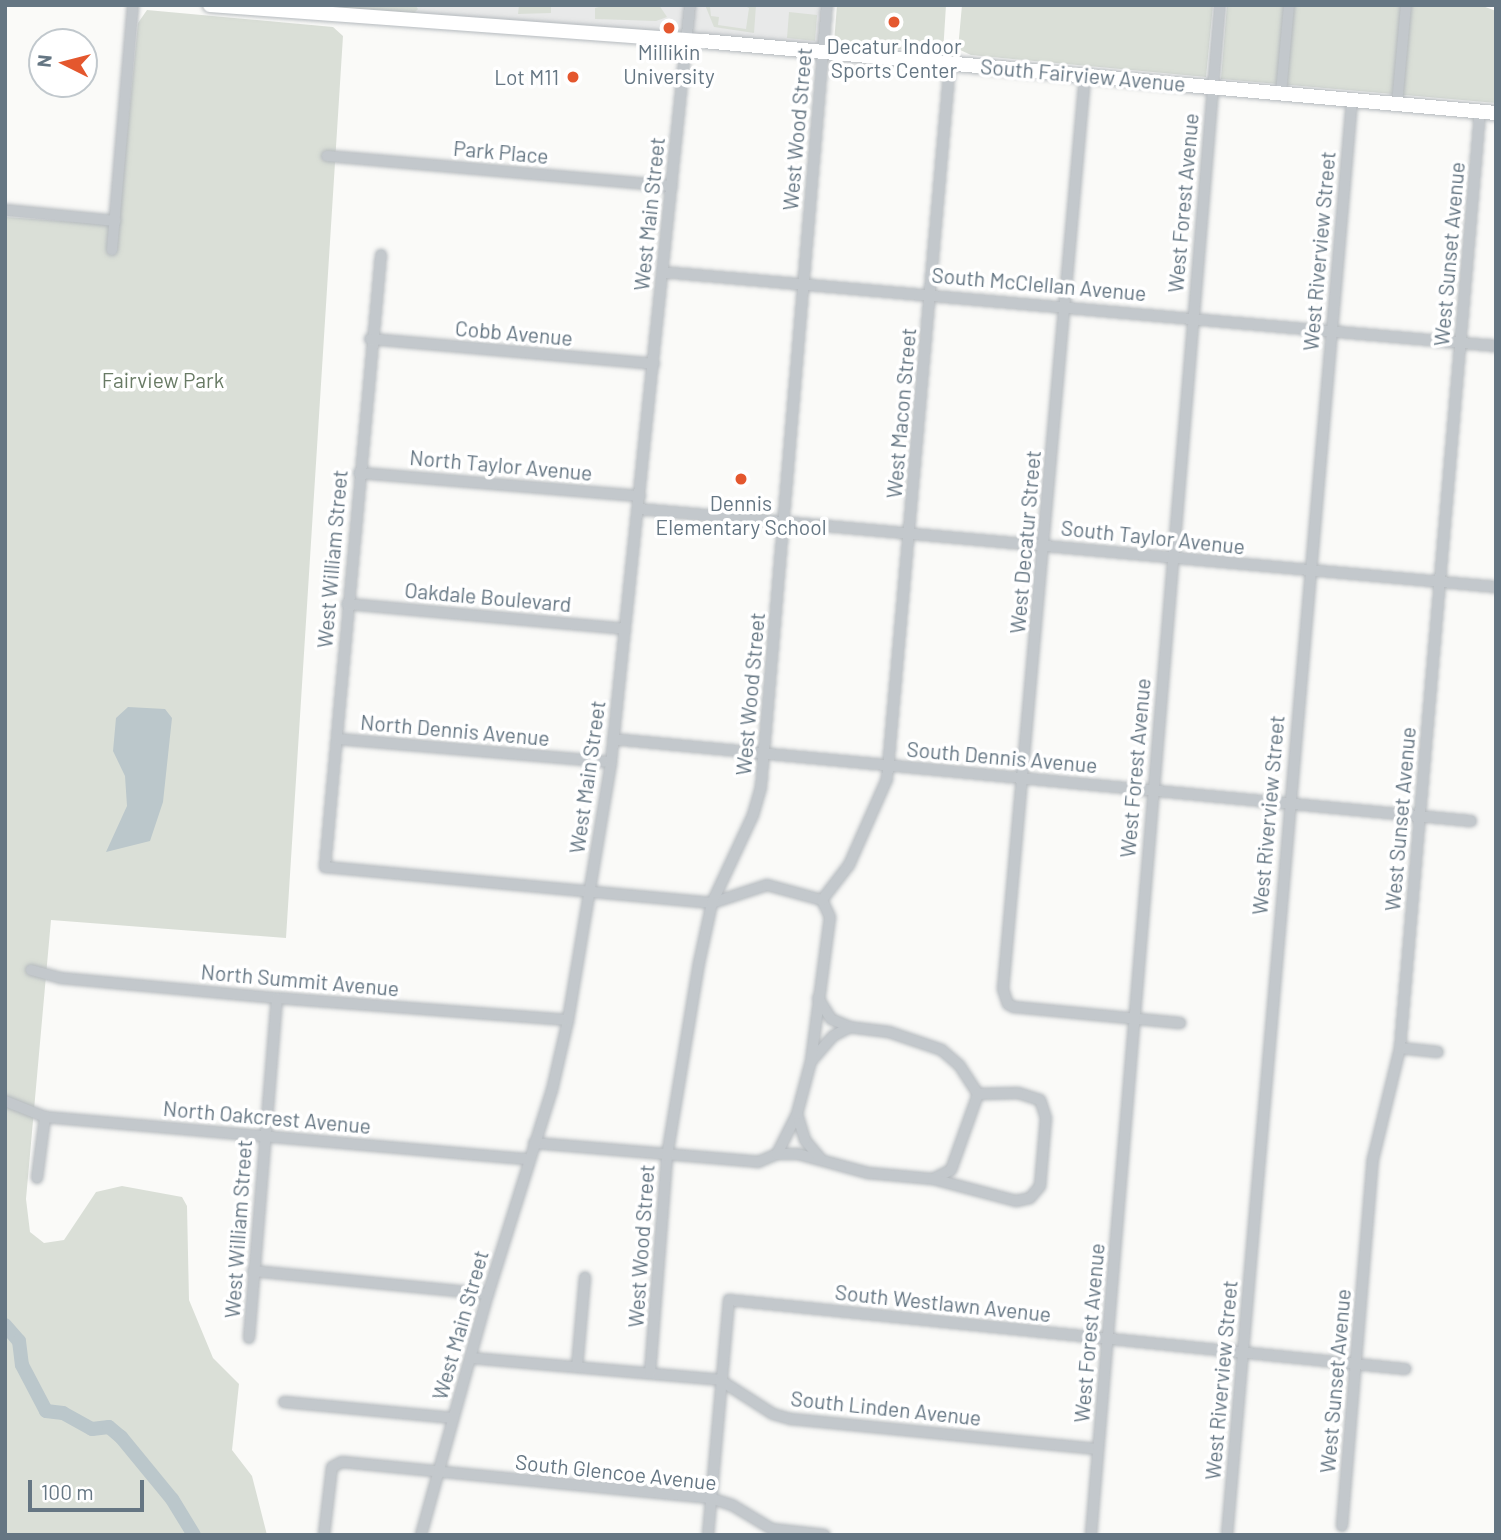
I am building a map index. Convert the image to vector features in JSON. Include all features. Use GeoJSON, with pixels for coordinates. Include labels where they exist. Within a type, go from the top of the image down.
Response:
{"type":"FeatureCollection","features":[{"type":"Feature","properties":{"kind":"main road","name":"South Fairview Avenue"},"geometry":{"type":"LineString","coordinates":[[210,5],[686,40],[1496,113]]}},
{"type":"Feature","properties":{"kind":"street"},"geometry":{"type":"LineString","coordinates":[[112,250],[133,5]]}},
{"type":"Feature","properties":{"kind":"street","name":"West Main Street"},"geometry":{"type":"LineString","coordinates":[[421,1535],[488,1294],[561,1058],[568,1020],[611,762],[690,5]]}},
{"type":"Feature","properties":{"kind":"street","name":"West Wood Street"},"geometry":{"type":"LineString","coordinates":[[650,1373],[667,1156],[712,903],[756,808],[764,753],[827,5]]}},
{"type":"Feature","properties":{"kind":"street","name":"West Forest Avenue"},"geometry":{"type":"LineString","coordinates":[[1091,1535],[1220,5]]}},
{"type":"Feature","properties":{"kind":"street"},"geometry":{"type":"LineString","coordinates":[[1281,93],[1289,5]]}},
{"type":"Feature","properties":{"kind":"street"},"geometry":{"type":"LineString","coordinates":[[1397,104],[1406,5]]}},
{"type":"Feature","properties":{"kind":"street","name":"West Macon Street"},"geometry":{"type":"LineString","coordinates":[[822,900],[849,864],[884,794],[950,63]]}},
{"type":"Feature","properties":{"kind":"street","name":"West Decatur Street"},"geometry":{"type":"LineString","coordinates":[[1084,76],[1003,989],[1014,1007],[1135,1019]]}},
{"type":"Feature","properties":{"kind":"street","name":"West Riverview Street"},"geometry":{"type":"LineString","coordinates":[[1227,1535],[1352,100]]}},
{"type":"Feature","properties":{"kind":"street","name":"West Sunset Avenue"},"geometry":{"type":"LineString","coordinates":[[1342,1526],[1373,1159],[1400,1048],[1480,112]]}},
{"type":"Feature","properties":{"kind":"street","name":"Park Place"},"geometry":{"type":"LineString","coordinates":[[327,156],[672,186]]}},
{"type":"Feature","properties":{"kind":"street"},"geometry":{"type":"LineString","coordinates":[[5,211],[115,221]]}},
{"type":"Feature","properties":{"kind":"street","name":"West William Street"},"geometry":{"type":"LineString","coordinates":[[381,255],[370,339],[325,867],[589,892]]}},
{"type":"Feature","properties":{"kind":"street","name":"South McClellan Avenue"},"geometry":{"type":"LineString","coordinates":[[662,272],[931,293],[1496,346]]}},
{"type":"Feature","properties":{"kind":"street","name":"Cobb Avenue"},"geometry":{"type":"LineString","coordinates":[[370,339],[654,364]]}},
{"type":"Feature","properties":{"kind":"street","name":"North Taylor Avenue"},"geometry":{"type":"LineString","coordinates":[[359,474],[640,496]]}},
{"type":"Feature","properties":{"kind":"street","name":"South Taylor Avenue"},"geometry":{"type":"LineString","coordinates":[[639,509],[1172,560],[1496,587]]}},
{"type":"Feature","properties":{"kind":"street","name":"Oakdale Boulevard"},"geometry":{"type":"LineString","coordinates":[[347,604],[625,629]]}},
{"type":"Feature","properties":{"kind":"street","name":"North Dennis Avenue"},"geometry":{"type":"LineString","coordinates":[[337,739],[611,762]]}},
{"type":"Feature","properties":{"kind":"street","name":"South Dennis Avenue"},"geometry":{"type":"LineString","coordinates":[[613,739],[1471,821]]}},
{"type":"Feature","properties":{"kind":"street"},"geometry":{"type":"LineString","coordinates":[[589,892],[712,903],[767,885],[822,900],[830,917],[811,1060],[797,1114],[777,1154]]}},
{"type":"Feature","properties":{"kind":"street","name":"North Summit Avenue"},"geometry":{"type":"LineString","coordinates":[[31,970],[60,978],[568,1020]]}},
{"type":"Feature","properties":{"kind":"street","name":"West William Street"},"geometry":{"type":"LineString","coordinates":[[250,1338],[253,1271],[277,998]]}},
{"type":"Feature","properties":{"kind":"street"},"geometry":{"type":"LineString","coordinates":[[818,998],[831,1019],[850,1027],[889,1032],[942,1050],[959,1065],[978,1094]]}},
{"type":"Feature","properties":{"kind":"street"},"geometry":{"type":"LineString","coordinates":[[1135,1019],[1180,1023]]}},
{"type":"Feature","properties":{"kind":"street"},"geometry":{"type":"LineString","coordinates":[[811,1060],[833,1036],[850,1027]]}},
{"type":"Feature","properties":{"kind":"street"},"geometry":{"type":"LineString","coordinates":[[1400,1048],[1438,1052]]}},
{"type":"Feature","properties":{"kind":"street"},"geometry":{"type":"LineString","coordinates":[[534,1143],[758,1162],[777,1154],[820,1158],[868,1173],[933,1180],[1016,1201],[1030,1198],[1040,1186],[1046,1118],[1040,1100],[1018,1093],[978,1094]]}},
{"type":"Feature","properties":{"kind":"street"},"geometry":{"type":"LineString","coordinates":[[933,1180],[956,1163],[978,1094]]}},
{"type":"Feature","properties":{"kind":"street","name":"North Oakcrest Avenue"},"geometry":{"type":"LineString","coordinates":[[5,1101],[46,1117],[528,1159]]}},
{"type":"Feature","properties":{"kind":"street"},"geometry":{"type":"LineString","coordinates":[[797,1114],[806,1140],[820,1158]]}},
{"type":"Feature","properties":{"kind":"street"},"geometry":{"type":"LineString","coordinates":[[37,1178],[46,1117]]}},
{"type":"Feature","properties":{"kind":"street"},"geometry":{"type":"LineString","coordinates":[[253,1271],[488,1294]]}},
{"type":"Feature","properties":{"kind":"street"},"geometry":{"type":"LineString","coordinates":[[577,1367],[585,1277]]}},
{"type":"Feature","properties":{"kind":"street","name":"South Westlawn Avenue"},"geometry":{"type":"LineString","coordinates":[[720,1380],[729,1300],[1405,1369]]}},
{"type":"Feature","properties":{"kind":"street","name":"South Linden Avenue"},"geometry":{"type":"LineString","coordinates":[[471,1358],[720,1380],[773,1414],[791,1419],[1098,1449]]}},
{"type":"Feature","properties":{"kind":"street"},"geometry":{"type":"LineString","coordinates":[[708,1535],[720,1380]]}},
{"type":"Feature","properties":{"kind":"street"},"geometry":{"type":"LineString","coordinates":[[284,1402],[453,1418]]}},
{"type":"Feature","properties":{"kind":"street","name":"South Glencoe Avenue"},"geometry":{"type":"LineString","coordinates":[[324,1535],[332,1467],[342,1462],[438,1474],[710,1498],[732,1505],[772,1530],[825,1535]]}},
{"type":"Feature","properties":{"kind":"shaded area","name":"Millikin University"},"geometry":{"type":"Polygon","coordinates":[[[363,5],[827,5],[824,52],[472,25],[363,5]]]}},
{"type":"Feature","properties":{"kind":"shaded area"},"geometry":{"type":"Polygon","coordinates":[[[128,707],[165,709],[172,718],[163,802],[150,841],[106,852],[127,806],[125,776],[113,751],[116,718],[128,707]]]}},
{"type":"Feature","properties":{"kind":"green space"},"geometry":{"type":"Polygon","coordinates":[[[302,5],[415,5],[418,9],[414,13],[302,5]]]}},
{"type":"Feature","properties":{"kind":"green space"},"geometry":{"type":"Polygon","coordinates":[[[519,5],[551,5],[551,13],[518,14],[519,5]]]}},
{"type":"Feature","properties":{"kind":"green space"},"geometry":{"type":"Polygon","coordinates":[[[606,5],[659,5],[667,17],[656,21],[595,19],[595,8],[606,5]]]}},
{"type":"Feature","properties":{"kind":"green space"},"geometry":{"type":"Polygon","coordinates":[[[705,5],[710,7],[711,16],[719,17],[718,25],[746,29],[749,8],[742,5],[756,5],[754,33],[714,27],[705,5]]]}},
{"type":"Feature","properties":{"kind":"green space","name":"Decatur Indoor Sports Center"},"geometry":{"type":"Polygon","coordinates":[[[837,5],[946,5],[943,53],[834,43],[837,5]]]}},
{"type":"Feature","properties":{"kind":"green space"},"geometry":{"type":"Polygon","coordinates":[[[962,5],[1213,5],[1206,77],[971,55],[958,49],[962,5]]]}},
{"type":"Feature","properties":{"kind":"green space"},"geometry":{"type":"Polygon","coordinates":[[[1227,5],[1480,5],[1496,11],[1496,103],[1221,79],[1227,5]]]}},
{"type":"Feature","properties":{"kind":"green space","name":"Fairview Park"},"geometry":{"type":"Polygon","coordinates":[[[147,10],[333,27],[343,36],[286,938],[51,920],[26,1199],[30,1232],[44,1243],[64,1240],[96,1192],[122,1186],[182,1197],[187,1206],[189,1300],[213,1358],[239,1384],[232,1450],[252,1476],[267,1535],[5,1535],[5,217],[118,225],[138,23],[147,10]]]}},
{"type":"Feature","properties":{"kind":"green space"},"geometry":{"type":"Polygon","coordinates":[[[789,12],[817,15],[815,41],[787,38],[789,12]]]}},
{"type":"Feature","properties":{"kind":"waterway"},"geometry":{"type":"LineString","coordinates":[[5,1325],[19,1341],[22,1365],[46,1411],[63,1413],[92,1429],[109,1427],[121,1437],[172,1499],[194,1535]]}},
{"type":"Feature","properties":{"kind":"place","name":"Decatur Indoor Sports Center"},"geometry":{"type":"Point","coordinates":[894,22]}},
{"type":"Feature","properties":{"kind":"place","name":"Millikin University"},"geometry":{"type":"Point","coordinates":[669,28]}},
{"type":"Feature","properties":{"kind":"place","name":"Lot M11"},"geometry":{"type":"Point","coordinates":[573,77]}},
{"type":"Feature","properties":{"kind":"place","name":"Dennis Elementary School"},"geometry":{"type":"Point","coordinates":[741,479]}}]}
